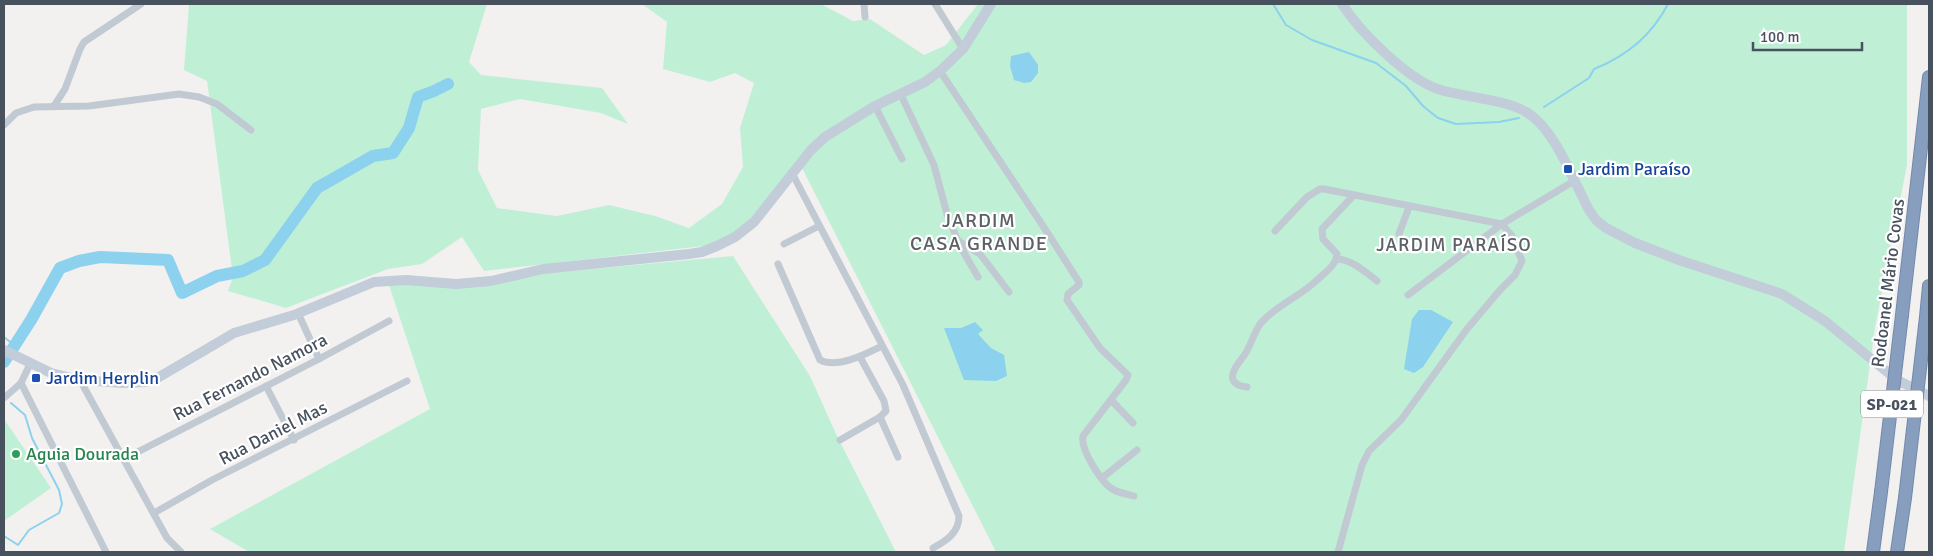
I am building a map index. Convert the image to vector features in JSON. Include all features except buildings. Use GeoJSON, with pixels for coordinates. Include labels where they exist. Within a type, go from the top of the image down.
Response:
{"type":"FeatureCollection","features":[{"type":"Feature","properties":{"kind":"highway","name":"Rodoanel Mário Covas"},"geometry":{"type":"LineString","coordinates":[[1873,552],[1929,76]]}},
{"type":"Feature","properties":{"kind":"highway","name":"SP-021"},"geometry":{"type":"LineString","coordinates":[[1898,552],[1929,286]]}},
{"type":"Feature","properties":{"kind":"main road"},"geometry":{"type":"LineString","coordinates":[[4,350],[50,373],[80,380],[103,382],[150,381],[234,333],[298,313],[374,282],[406,280],[456,284],[474,283],[553,267],[702,252],[729,240],[745,230],[770,203],[792,173],[825,137],[875,106],[925,82],[940,72],[963,49],[990,4]]}},
{"type":"Feature","properties":{"kind":"main road"},"geometry":{"type":"LineString","coordinates":[[1342,4],[1354,20],[1385,52],[1420,82],[1440,90],[1519,108],[1532,116],[1551,136],[1589,210],[1596,220],[1606,228],[1635,243],[1666,255],[1782,294],[1825,321],[1897,380],[1929,396]]}},
{"type":"Feature","properties":{"kind":"street"},"geometry":{"type":"LineString","coordinates":[[54,106],[65,89],[84,42],[141,4]]}},
{"type":"Feature","properties":{"kind":"street"},"geometry":{"type":"LineString","coordinates":[[864,4],[865,17]]}},
{"type":"Feature","properties":{"kind":"street"},"geometry":{"type":"LineString","coordinates":[[935,4],[963,49]]}},
{"type":"Feature","properties":{"kind":"street"},"geometry":{"type":"LineString","coordinates":[[940,72],[1048,232],[1079,282],[1068,294],[1067,300],[1100,348],[1128,375],[1083,436],[1082,441],[1087,456],[1113,490],[1134,496]]}},
{"type":"Feature","properties":{"kind":"street"},"geometry":{"type":"LineString","coordinates":[[901,94],[934,165],[947,214],[957,240],[978,277]]}},
{"type":"Feature","properties":{"kind":"street"},"geometry":{"type":"LineString","coordinates":[[4,125],[16,113],[34,107],[89,106],[142,98],[185,95],[199,97],[217,104],[251,130]]}},
{"type":"Feature","properties":{"kind":"street"},"geometry":{"type":"LineString","coordinates":[[875,106],[902,159]]}},
{"type":"Feature","properties":{"kind":"street"},"geometry":{"type":"LineString","coordinates":[[792,173],[882,346],[928,441],[959,516],[955,532],[932,548]]}},
{"type":"Feature","properties":{"kind":"street"},"geometry":{"type":"LineString","coordinates":[[1408,295],[1502,224],[1574,181]]}},
{"type":"Feature","properties":{"kind":"street"},"geometry":{"type":"LineString","coordinates":[[1275,231],[1308,197],[1320,190],[1330,190],[1408,207],[1502,224],[1507,228],[1518,248],[1522,261],[1520,267],[1467,329],[1401,420],[1369,450],[1362,465],[1338,552]]}},
{"type":"Feature","properties":{"kind":"street"},"geometry":{"type":"LineString","coordinates":[[1337,259],[1337,254],[1323,239],[1322,229],[1354,196]]}},
{"type":"Feature","properties":{"kind":"street"},"geometry":{"type":"LineString","coordinates":[[1399,234],[1408,207]]}},
{"type":"Feature","properties":{"kind":"street"},"geometry":{"type":"LineString","coordinates":[[784,244],[819,226]]}},
{"type":"Feature","properties":{"kind":"street"},"geometry":{"type":"LineString","coordinates":[[957,240],[980,254],[1009,292]]}},
{"type":"Feature","properties":{"kind":"street"},"geometry":{"type":"LineString","coordinates":[[1247,387],[1238,385],[1233,378],[1233,373],[1234,368],[1248,349],[1257,329],[1269,316],[1306,290],[1337,259],[1344,259],[1352,263],[1377,281]]}},
{"type":"Feature","properties":{"kind":"street"},"geometry":{"type":"LineString","coordinates":[[778,264],[820,360],[825,362],[842,361],[860,357],[882,346]]}},
{"type":"Feature","properties":{"kind":"street"},"geometry":{"type":"LineString","coordinates":[[298,313],[319,359]]}},
{"type":"Feature","properties":{"kind":"street","name":"Rua Fernando Namora"},"geometry":{"type":"LineString","coordinates":[[124,459],[389,321]]}},
{"type":"Feature","properties":{"kind":"street"},"geometry":{"type":"LineString","coordinates":[[840,440],[880,417],[886,410],[884,400],[860,357]]}},
{"type":"Feature","properties":{"kind":"street"},"geometry":{"type":"LineString","coordinates":[[4,398],[21,383],[30,364]]}},
{"type":"Feature","properties":{"kind":"street"},"geometry":{"type":"LineString","coordinates":[[80,380],[167,538],[181,552]]}},
{"type":"Feature","properties":{"kind":"street","name":"Rua Daniel Mas"},"geometry":{"type":"LineString","coordinates":[[154,513],[212,480],[407,381]]}},
{"type":"Feature","properties":{"kind":"street"},"geometry":{"type":"LineString","coordinates":[[21,383],[106,552]]}},
{"type":"Feature","properties":{"kind":"street"},"geometry":{"type":"LineString","coordinates":[[266,386],[294,440]]}},
{"type":"Feature","properties":{"kind":"street"},"geometry":{"type":"LineString","coordinates":[[1111,400],[1133,423]]}},
{"type":"Feature","properties":{"kind":"street"},"geometry":{"type":"LineString","coordinates":[[880,417],[898,457]]}},
{"type":"Feature","properties":{"kind":"street"},"geometry":{"type":"LineString","coordinates":[[1102,478],[1137,450]]}},
{"type":"Feature","properties":{"kind":"green space"},"geometry":{"type":"Polygon","coordinates":[[[189,4],[487,4],[469,62],[481,75],[602,88],[628,124],[601,113],[520,99],[481,109],[478,170],[497,208],[557,216],[609,205],[655,216],[689,228],[722,204],[743,167],[740,128],[754,83],[735,73],[710,82],[663,69],[667,22],[642,4],[821,4],[853,21],[870,19],[924,55],[946,45],[978,4],[1907,4],[1907,165],[1875,328],[1844,552],[996,552],[798,160],[743,228],[713,245],[484,271],[462,237],[422,264],[388,269],[286,308],[228,291],[233,277],[207,81],[184,70],[189,4]]]}},
{"type":"Feature","properties":{"kind":"green space"},"geometry":{"type":"Polygon","coordinates":[[[733,256],[810,376],[837,436],[896,552],[249,552],[210,529],[430,409],[389,285],[516,276],[733,256]]]}},
{"type":"Feature","properties":{"kind":"green space","name":"Aguia Dourada"},"geometry":{"type":"Polygon","coordinates":[[[4,419],[51,488],[4,521],[4,419]]]}},
{"type":"Feature","properties":{"kind":"water"},"geometry":{"type":"Polygon","coordinates":[[[1029,52],[1038,65],[1038,73],[1031,82],[1024,83],[1014,80],[1010,66],[1011,56],[1029,52]]]}},
{"type":"Feature","properties":{"kind":"water"},"geometry":{"type":"Polygon","coordinates":[[[1419,310],[1431,310],[1453,322],[1423,367],[1414,373],[1404,369],[1412,319],[1419,310]]]}},
{"type":"Feature","properties":{"kind":"water"},"geometry":{"type":"Polygon","coordinates":[[[975,322],[983,330],[978,334],[991,348],[1004,355],[1007,376],[996,381],[964,380],[944,328],[961,328],[975,322]]]}},
{"type":"Feature","properties":{"kind":"waterway"},"geometry":{"type":"LineString","coordinates":[[1273,4],[1286,25],[1312,40],[1376,63],[1406,86],[1423,106],[1438,118],[1456,124],[1499,122],[1519,118]]}},
{"type":"Feature","properties":{"kind":"waterway"},"geometry":{"type":"LineString","coordinates":[[1544,107],[1589,78],[1594,69],[1628,51],[1646,35],[1668,4]]}},
{"type":"Feature","properties":{"kind":"waterway"},"geometry":{"type":"LineString","coordinates":[[4,362],[31,320],[60,268],[79,261],[100,257],[168,260],[182,293],[217,276],[243,271],[265,260],[317,188],[373,156],[393,153],[409,128],[418,97],[448,84]]}},
{"type":"Feature","properties":{"kind":"waterway"},"geometry":{"type":"LineString","coordinates":[[4,337],[14,345]]}},
{"type":"Feature","properties":{"kind":"waterway"},"geometry":{"type":"LineString","coordinates":[[4,536],[18,545],[29,530],[59,513],[62,504],[59,490],[32,438],[25,415],[11,403]]}},
{"type":"Feature","properties":{"kind":"place","name":"Jardim Paraíso"},"geometry":{"type":"Point","coordinates":[1568,169]}},
{"type":"Feature","properties":{"kind":"place","name":"Jardim Herplin"},"geometry":{"type":"Point","coordinates":[36,378]}},
{"type":"Feature","properties":{"kind":"place","name":"Aguia Dourada"},"geometry":{"type":"Point","coordinates":[16,454]}},
{"type":"Feature","properties":{"kind":"district","name":"JARDIM CASA GRANDE"},"geometry":{"type":"Point","coordinates":[979,232]}},
{"type":"Feature","properties":{"kind":"district","name":"JARDIM PARAÍSO"},"geometry":{"type":"Point","coordinates":[1454,244]}}]}
